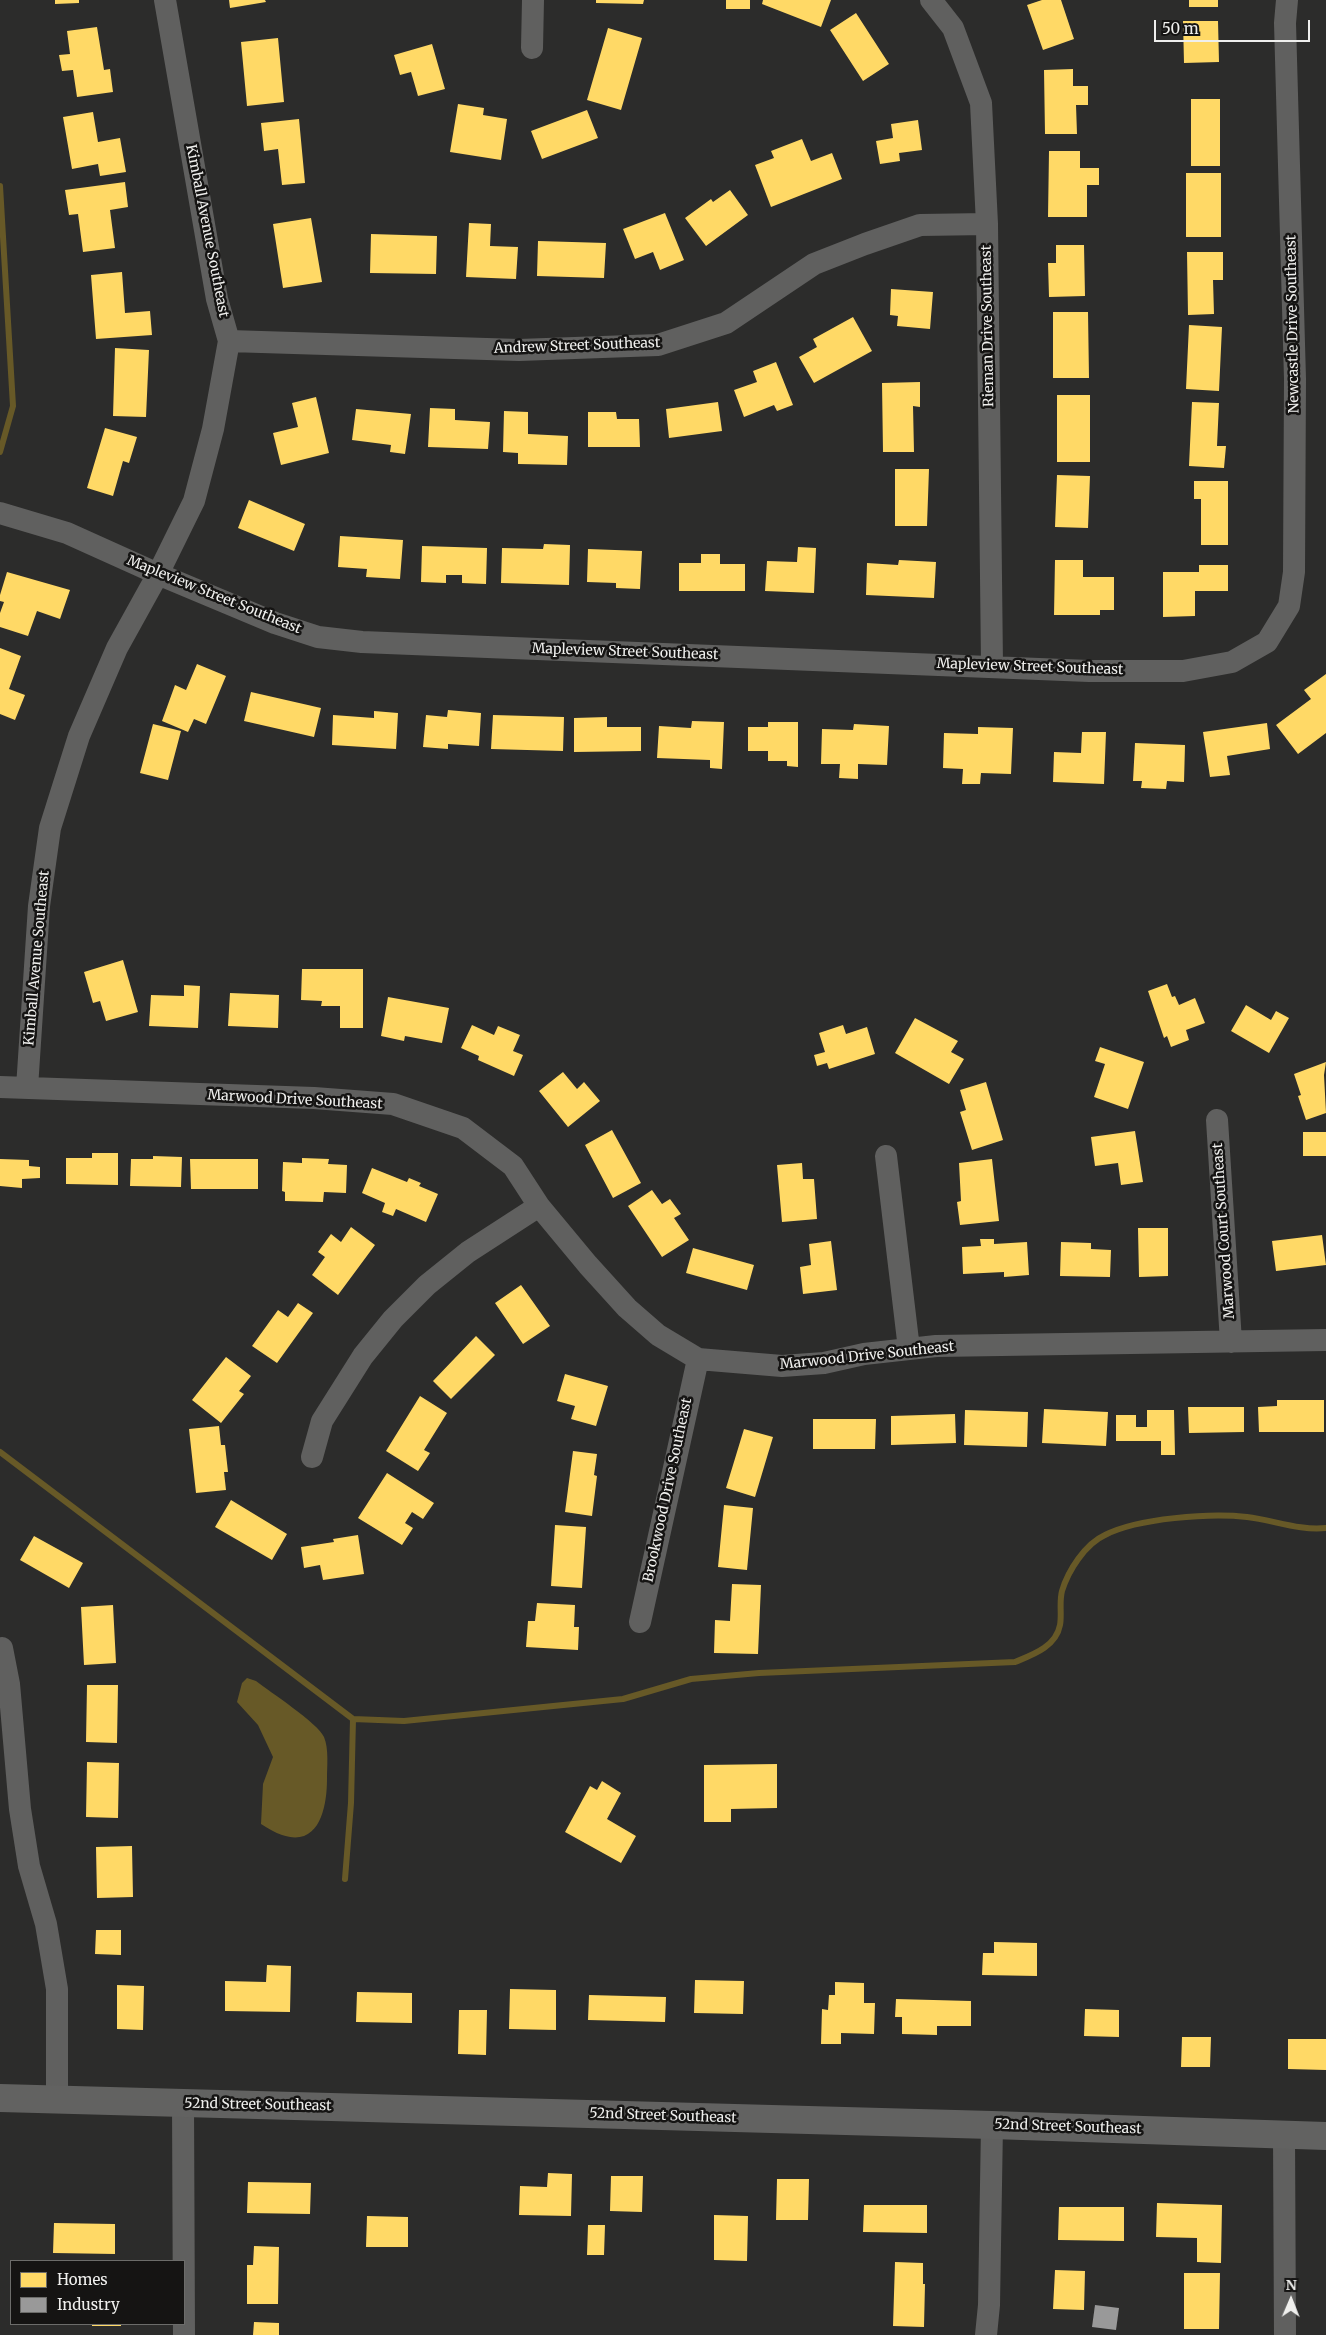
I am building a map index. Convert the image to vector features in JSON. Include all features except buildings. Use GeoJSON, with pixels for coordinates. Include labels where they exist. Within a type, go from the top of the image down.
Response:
{"type":"FeatureCollection","features":[{"type":"Feature","properties":{"kind":"main road","name":"52nd Street Southeast"},"geometry":{"type":"LineString","coordinates":[[0,2098],[1326,2136]]}},
{"type":"Feature","properties":{"kind":"street","name":"Kimball Avenue Southeast"},"geometry":{"type":"LineString","coordinates":[[26,1088],[39,906],[50,828],[79,736],[117,648],[158,574],[194,501],[213,429],[229,341],[217,299],[166,0]]}},
{"type":"Feature","properties":{"kind":"street"},"geometry":{"type":"LineString","coordinates":[[532,48],[533,0]]}},
{"type":"Feature","properties":{"kind":"street","name":"Rieman Drive Southeast"},"geometry":{"type":"LineString","coordinates":[[931,0],[953,28],[981,104],[987,224],[992,665]]}},
{"type":"Feature","properties":{"kind":"street","name":"Newcastle Drive Southeast"},"geometry":{"type":"LineString","coordinates":[[1268,642],[1289,606],[1294,572],[1295,379],[1287,0]]}},
{"type":"Feature","properties":{"kind":"street","name":"Andrew Street Southeast"},"geometry":{"type":"LineString","coordinates":[[229,341],[519,350],[658,345],[726,322],[814,264],[865,244],[920,226],[987,224]]}},
{"type":"Feature","properties":{"kind":"street","name":"Mapleview Street Southeast"},"geometry":{"type":"LineString","coordinates":[[0,513],[67,533],[275,623],[318,637],[362,642],[992,665],[1088,671],[1183,671],[1232,662],[1268,642]]}},
{"type":"Feature","properties":{"kind":"street","name":"Marwood Drive Southeast"},"geometry":{"type":"LineString","coordinates":[[0,1087],[314,1098],[393,1104],[462,1128],[513,1166],[539,1206],[627,1308],[658,1335],[698,1359],[782,1366],[824,1363],[864,1354],[936,1346],[1326,1340]]}},
{"type":"Feature","properties":{"kind":"street","name":"Marwood Court Southeast"},"geometry":{"type":"LineString","coordinates":[[1217,1120],[1231,1342]]}},
{"type":"Feature","properties":{"kind":"street"},"geometry":{"type":"LineString","coordinates":[[886,1156],[909,1350]]}},
{"type":"Feature","properties":{"kind":"street"},"geometry":{"type":"LineString","coordinates":[[312,1457],[322,1421],[363,1356],[393,1319],[427,1285],[468,1252],[539,1206]]}},
{"type":"Feature","properties":{"kind":"street","name":"Brookwood Drive Southeast"},"geometry":{"type":"LineString","coordinates":[[640,1622],[698,1359]]}},
{"type":"Feature","properties":{"kind":"street"},"geometry":{"type":"LineString","coordinates":[[2,1648],[9,1684],[20,1809],[29,1866],[46,1924],[57,1989],[57,2099]]}},
{"type":"Feature","properties":{"kind":"street"},"geometry":{"type":"LineString","coordinates":[[183,2103],[184,2260]]}},
{"type":"Feature","properties":{"kind":"street"},"geometry":{"type":"LineString","coordinates":[[986,2335],[989,2305],[992,2125]]}},
{"type":"Feature","properties":{"kind":"street"},"geometry":{"type":"LineString","coordinates":[[1284,2135],[1285,2335]]}},
{"type":"Feature","properties":{"kind":"shaded area"},"geometry":{"type":"Polygon","coordinates":[[[247,1678],[256,1681],[293,1708],[313,1724],[324,1737],[327,1747],[327,1790],[323,1812],[313,1830],[305,1836],[282,1835],[261,1824],[263,1784],[273,1757],[258,1725],[237,1702],[242,1683],[247,1678]]]}},
{"type":"Feature","properties":{"kind":"waterway"},"geometry":{"type":"LineString","coordinates":[[0,186],[13,406],[0,452]]}},
{"type":"Feature","properties":{"kind":"waterway"},"geometry":{"type":"LineString","coordinates":[[0,1452],[353,1719],[404,1721],[623,1699],[691,1679],[759,1673],[1015,1662],[1042,1649],[1054,1639],[1060,1625],[1061,1595],[1068,1575],[1084,1551],[1105,1535],[1136,1524],[1195,1516],[1247,1517],[1296,1527],[1326,1528]]}},
{"type":"Feature","properties":{"kind":"waterway"},"geometry":{"type":"LineString","coordinates":[[345,1879],[351,1803],[353,1719]]}}]}
